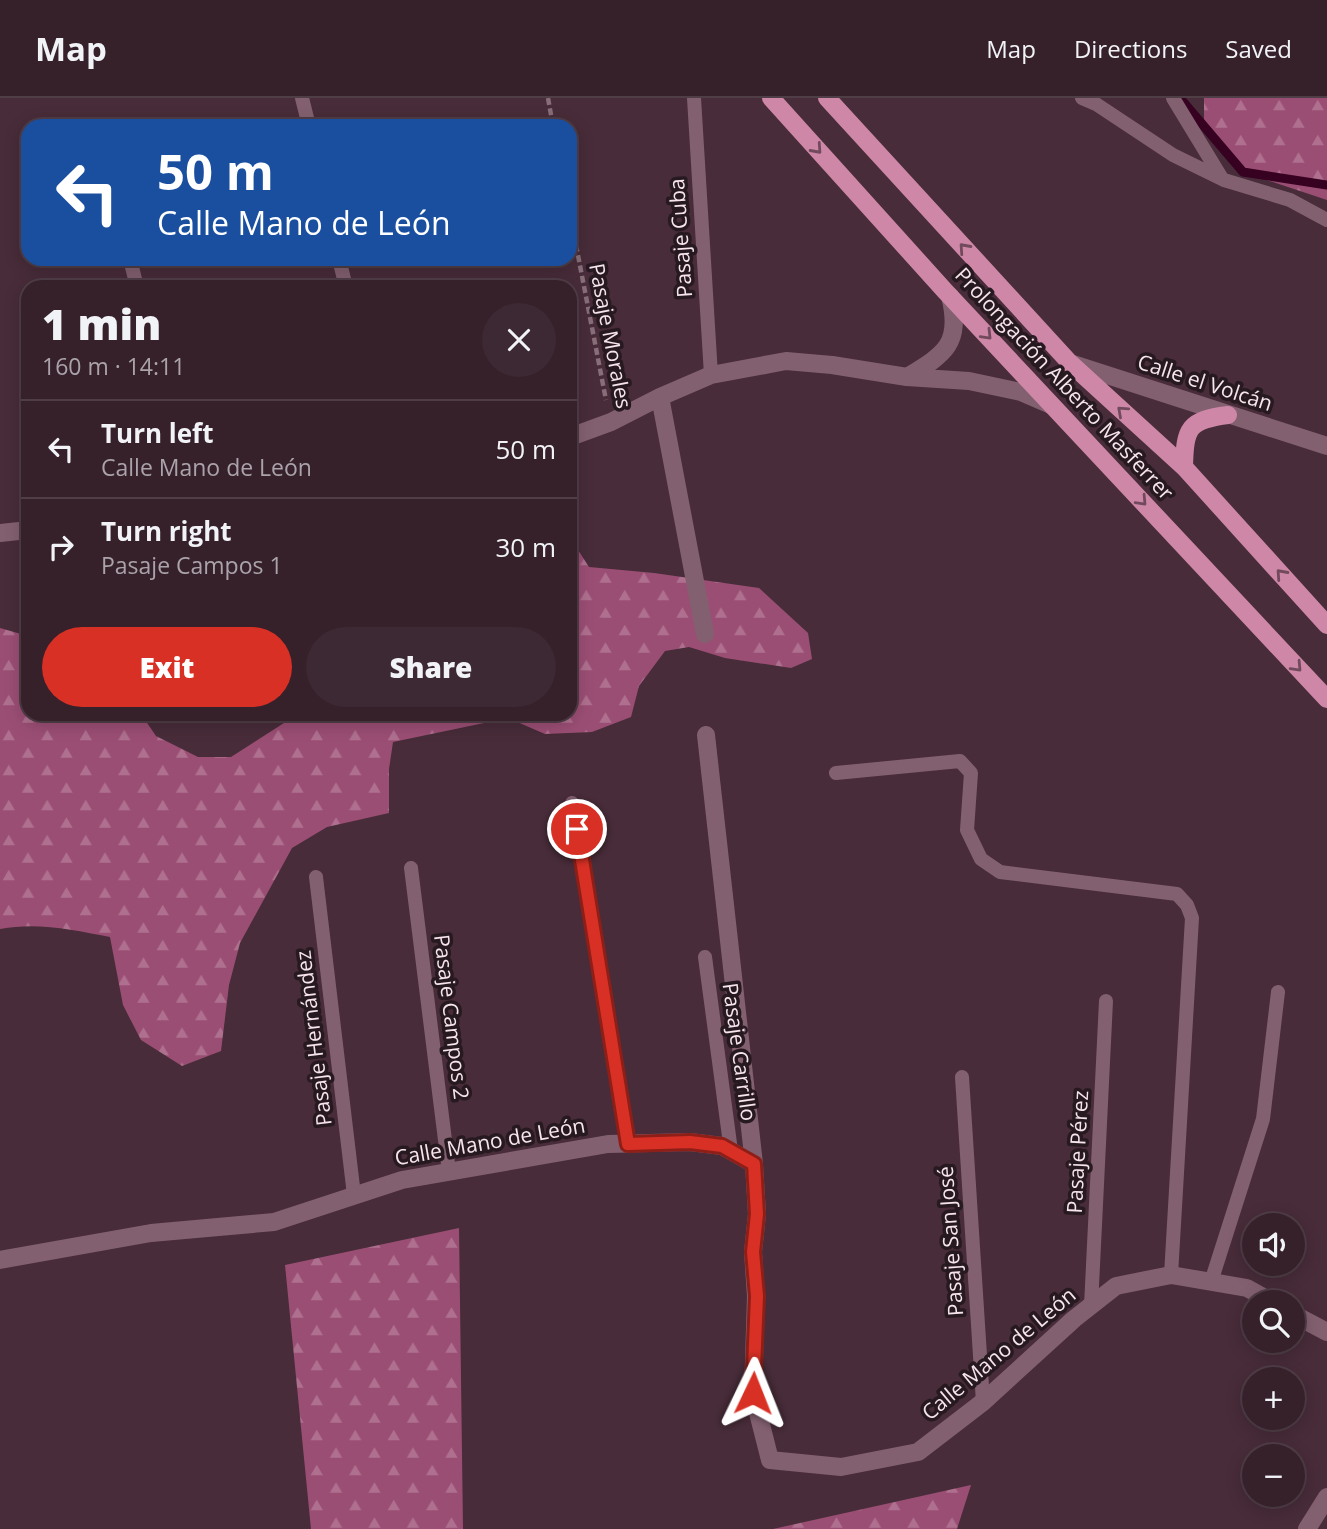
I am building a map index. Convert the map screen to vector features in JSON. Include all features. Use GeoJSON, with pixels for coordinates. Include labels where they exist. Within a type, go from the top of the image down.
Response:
{"type":"FeatureCollection","features":[{"type":"Feature","properties":{"kind":"main road","name":"Prolongación Alberto Masferrer"},"geometry":{"type":"LineString","coordinates":[[771,98],[950,296],[1327,699]]}},
{"type":"Feature","properties":{"kind":"main road","name":"Prolongación Alberto Masferrer"},"geometry":{"type":"LineString","coordinates":[[827,98],[1070,363],[1184,467],[1327,625]]}},
{"type":"Feature","properties":{"kind":"main road"},"geometry":{"type":"LineString","coordinates":[[1184,467],[1189,429],[1202,418],[1228,415]]}},
{"type":"Feature","properties":{"kind":"street"},"geometry":{"type":"LineString","coordinates":[[907,377],[946,350],[953,334],[955,315],[950,296]]}},
{"type":"Feature","properties":{"kind":"street"},"geometry":{"type":"LineString","coordinates":[[577,435],[711,375],[786,361],[994,385],[1021,392],[1054,406]]}},
{"type":"Feature","properties":{"kind":"street","name":"Calle el Volcán"},"geometry":{"type":"LineString","coordinates":[[1070,363],[1327,446]]}},
{"type":"Feature","properties":{"kind":"street"},"geometry":{"type":"LineString","coordinates":[[660,397],[705,634]]}},
{"type":"Feature","properties":{"kind":"street"},"geometry":{"type":"LineString","coordinates":[[0,533],[21,531]]}},
{"type":"Feature","properties":{"kind":"street"},"geometry":{"type":"LineString","coordinates":[[706,735],[754,1164]]}},
{"type":"Feature","properties":{"kind":"street","name":"Calle Mano de León"},"geometry":{"type":"LineString","coordinates":[[0,1260],[151,1233],[274,1222],[402,1180],[608,1144],[690,1142],[722,1146],[754,1164],[757,1214],[753,1252],[757,1296],[753,1393],[770,1460],[841,1466],[918,1452],[983,1402],[1116,1286],[1171,1275],[1249,1290]]}},
{"type":"Feature","properties":{"kind":"street"},"geometry":{"type":"LineString","coordinates":[[1305,1320],[1327,1332]]}},
{"type":"Feature","properties":{"kind":"street"},"geometry":{"type":"LineString","coordinates":[[1307,1529],[1327,1497]]}},
{"type":"Feature","properties":{"kind":"lane"},"geometry":{"type":"LineString","coordinates":[[302,98],[307,119]]}},
{"type":"Feature","properties":{"kind":"lane","name":"Pasaje Cuba"},"geometry":{"type":"LineString","coordinates":[[694,98],[711,375]]}},
{"type":"Feature","properties":{"kind":"lane"},"geometry":{"type":"LineString","coordinates":[[1082,98],[1096,104],[1173,155],[1221,178],[1290,200],[1327,220]]}},
{"type":"Feature","properties":{"kind":"lane"},"geometry":{"type":"LineString","coordinates":[[1173,98],[1221,178]]}},
{"type":"Feature","properties":{"kind":"lane"},"geometry":{"type":"LineString","coordinates":[[836,773],[960,761],[971,773],[967,830],[981,859],[1000,872],[1177,894],[1187,905],[1192,918],[1171,1275]]}},
{"type":"Feature","properties":{"kind":"lane"},"geometry":{"type":"LineString","coordinates":[[572,803],[628,1144]]}},
{"type":"Feature","properties":{"kind":"lane","name":"Pasaje Campos 2"},"geometry":{"type":"LineString","coordinates":[[411,868],[449,1172]]}},
{"type":"Feature","properties":{"kind":"lane","name":"Pasaje Hernández"},"geometry":{"type":"LineString","coordinates":[[316,877],[354,1195]]}},
{"type":"Feature","properties":{"kind":"lane","name":"Pasaje Carrillo"},"geometry":{"type":"LineString","coordinates":[[705,957],[731,1152]]}},
{"type":"Feature","properties":{"kind":"lane"},"geometry":{"type":"LineString","coordinates":[[1211,1282],[1263,1119],[1278,992]]}},
{"type":"Feature","properties":{"kind":"lane","name":"Pasaje Pérez"},"geometry":{"type":"LineString","coordinates":[[1091,1306],[1106,1001]]}},
{"type":"Feature","properties":{"kind":"lane","name":"Pasaje San José"},"geometry":{"type":"LineString","coordinates":[[962,1077],[983,1402]]}},
{"type":"Feature","properties":{"kind":"path"},"geometry":{"type":"LineString","coordinates":[[548,98],[552,119]]}},
{"type":"Feature","properties":{"kind":"path","name":"Pasaje Morales"},"geometry":{"type":"LineString","coordinates":[[577,250],[611,422]]}},
{"type":"Feature","properties":{"kind":"green space"},"geometry":{"type":"Polygon","coordinates":[[[1204,98],[1327,98],[1327,200],[1243,172],[1204,126],[1204,98]]]}},
{"type":"Feature","properties":{"kind":"green space"},"geometry":{"type":"Polygon","coordinates":[[[577,548],[589,567],[759,588],[808,633],[812,659],[791,668],[725,658],[689,647],[665,651],[639,686],[631,717],[592,732],[545,734],[515,721],[577,721],[577,548]]]}},
{"type":"Feature","properties":{"kind":"green space"},"geometry":{"type":"Polygon","coordinates":[[[0,628],[21,634],[21,721],[146,721],[156,736],[198,757],[231,757],[287,721],[494,721],[393,742],[389,769],[389,813],[327,827],[292,848],[240,943],[229,985],[221,1051],[182,1066],[141,1040],[123,1005],[110,937],[42,927],[0,929],[0,628]]]}},
{"type":"Feature","properties":{"kind":"green space"},"geometry":{"type":"Polygon","coordinates":[[[459,1228],[463,1529],[311,1529],[285,1265],[459,1228]]]}},
{"type":"Feature","properties":{"kind":"green space"},"geometry":{"type":"Polygon","coordinates":[[[971,1485],[957,1529],[773,1529],[971,1485]]]}},
{"type":"Feature","properties":{"kind":"waterway"},"geometry":{"type":"LineString","coordinates":[[1180,98],[1243,172],[1327,185]]}},
{"type":"Feature","properties":{"kind":"route"},"geometry":{"type":"LineString","coordinates":[[577,829],[628,1144],[690,1142],[722,1146],[754,1164],[757,1214],[753,1252],[757,1296],[753,1393]]}}]}
